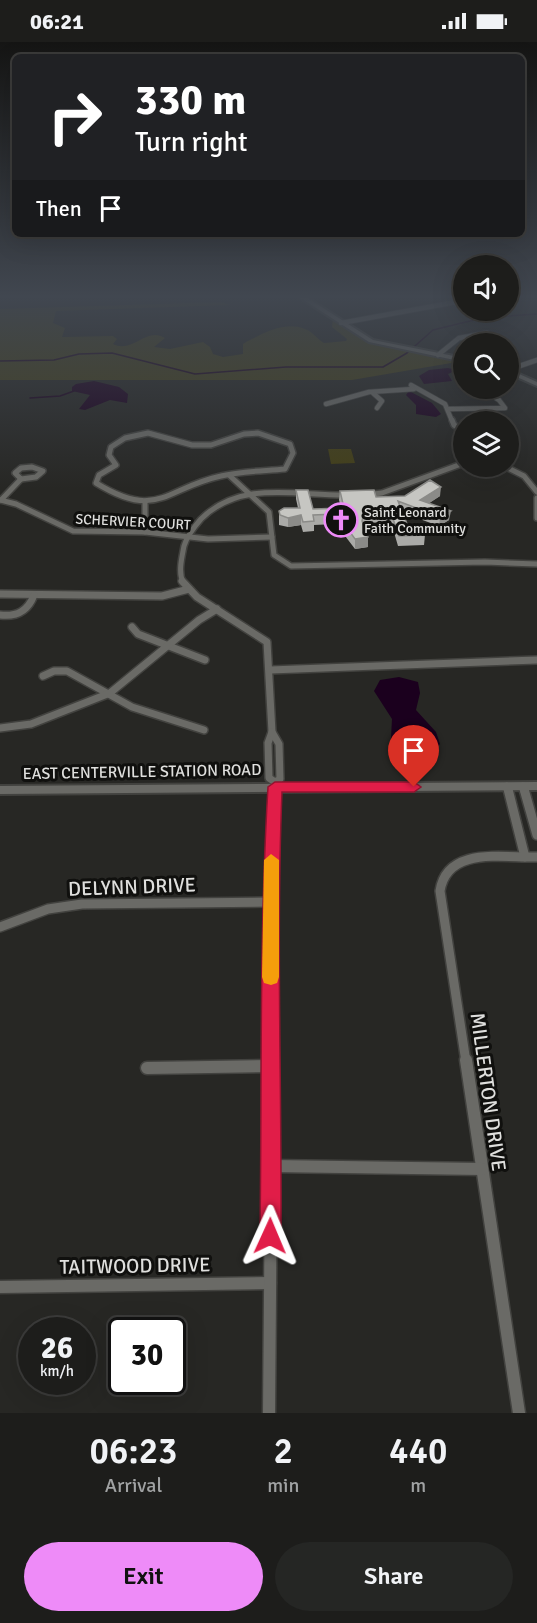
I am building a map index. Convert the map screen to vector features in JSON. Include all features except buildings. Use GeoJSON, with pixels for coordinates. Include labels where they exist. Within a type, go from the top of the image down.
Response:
{"type":"FeatureCollection","features":[{"type":"Feature","properties":{"kind":"street"},"geometry":{"type":"LineString","coordinates":[[519,366],[534,361]]}},
{"type":"Feature","properties":{"kind":"street"},"geometry":{"type":"LineString","coordinates":[[519,375],[537,384]]}},
{"type":"Feature","properties":{"kind":"street"},"geometry":{"type":"LineString","coordinates":[[326,404],[413,387],[449,409],[453,422]]}},
{"type":"Feature","properties":{"kind":"street"},"geometry":{"type":"LineString","coordinates":[[373,393],[382,401],[377,408]]}},
{"type":"Feature","properties":{"kind":"street"},"geometry":{"type":"LineString","coordinates":[[449,409],[504,409],[497,399]]}},
{"type":"Feature","properties":{"kind":"street"},"geometry":{"type":"LineString","coordinates":[[258,433],[292,447],[293,453],[285,469],[229,475],[214,478],[166,498],[145,501],[112,494],[98,485],[96,480],[116,465],[109,455],[111,447],[132,436],[161,434],[185,444],[201,446],[238,435],[258,433]]}},
{"type":"Feature","properties":{"kind":"street"},"geometry":{"type":"LineString","coordinates":[[1,500],[21,478],[36,477],[43,471],[29,466],[21,468],[15,475],[21,478]]}},
{"type":"Feature","properties":{"kind":"street"},"geometry":{"type":"LineString","coordinates":[[269,1413],[272,1066],[269,902],[275,785],[269,778],[268,743],[272,732],[269,648],[261,636],[189,590],[181,580],[181,551],[186,536],[206,514],[236,498],[280,491],[332,496],[379,494],[453,467]]}},
{"type":"Feature","properties":{"kind":"street"},"geometry":{"type":"LineString","coordinates":[[519,474],[524,476],[537,492]]}},
{"type":"Feature","properties":{"kind":"street"},"geometry":{"type":"LineString","coordinates":[[229,475],[269,512],[274,555],[285,564],[301,567],[485,562],[536,564]]}},
{"type":"Feature","properties":{"kind":"street"},"geometry":{"type":"LineString","coordinates":[[537,498],[537,518]]}},
{"type":"Feature","properties":{"kind":"street","name":"SCHERVIER COURT"},"geometry":{"type":"LineString","coordinates":[[1,500],[16,504],[67,530],[145,532],[208,539],[272,537]]}},
{"type":"Feature","properties":{"kind":"street"},"geometry":{"type":"LineString","coordinates":[[145,501],[145,532]]}},
{"type":"Feature","properties":{"kind":"street"},"geometry":{"type":"LineString","coordinates":[[0,594],[162,596],[189,590]]}},
{"type":"Feature","properties":{"kind":"street"},"geometry":{"type":"LineString","coordinates":[[0,615],[13,616],[23,612],[30,606],[34,595]]}},
{"type":"Feature","properties":{"kind":"street"},"geometry":{"type":"LineString","coordinates":[[0,728],[32,727],[110,693],[199,620],[217,609]]}},
{"type":"Feature","properties":{"kind":"street"},"geometry":{"type":"LineString","coordinates":[[132,627],[138,634],[205,660]]}},
{"type":"Feature","properties":{"kind":"street"},"geometry":{"type":"LineString","coordinates":[[270,670],[537,660]]}},
{"type":"Feature","properties":{"kind":"street"},"geometry":{"type":"LineString","coordinates":[[44,676],[54,671],[67,671],[132,707],[204,730]]}},
{"type":"Feature","properties":{"kind":"street","name":"EAST CENTERVILLE STATION ROAD"},"geometry":{"type":"LineString","coordinates":[[0,790],[275,785],[537,786]]}},
{"type":"Feature","properties":{"kind":"street"},"geometry":{"type":"LineString","coordinates":[[507,786],[525,857]]}},
{"type":"Feature","properties":{"kind":"street"},"geometry":{"type":"LineString","coordinates":[[523,786],[537,835]]}},
{"type":"Feature","properties":{"kind":"street","name":"MILLERTON DRIVE"},"geometry":{"type":"LineString","coordinates":[[519,1413],[440,891],[441,879],[449,867],[465,859],[537,857]]}},
{"type":"Feature","properties":{"kind":"street","name":"DELYNN DRIVE"},"geometry":{"type":"LineString","coordinates":[[0,927],[48,909],[82,904],[269,902]]}},
{"type":"Feature","properties":{"kind":"street"},"geometry":{"type":"LineString","coordinates":[[147,1068],[272,1066]]}},
{"type":"Feature","properties":{"kind":"street"},"geometry":{"type":"LineString","coordinates":[[271,1166],[482,1169]]}},
{"type":"Feature","properties":{"kind":"street","name":"TAITWOOD DRIVE"},"geometry":{"type":"LineString","coordinates":[[0,1287],[270,1283]]}},
{"type":"Feature","properties":{"kind":"shaded area"},"geometry":{"type":"Polygon","coordinates":[[[0,361],[453,361],[352,380],[0,380],[0,361]]]}},
{"type":"Feature","properties":{"kind":"shaded area"},"geometry":{"type":"Polygon","coordinates":[[[453,369],[453,372],[448,374],[452,381],[424,384],[419,376],[429,370],[453,369]]]}},
{"type":"Feature","properties":{"kind":"shaded area"},"geometry":{"type":"Polygon","coordinates":[[[94,381],[119,387],[128,394],[127,403],[110,400],[85,410],[79,409],[90,395],[72,391],[72,387],[76,384],[94,381]]]}},
{"type":"Feature","properties":{"kind":"shaded area"},"geometry":{"type":"Polygon","coordinates":[[[409,391],[432,403],[441,414],[436,417],[416,414],[416,405],[406,395],[409,391]]]}},
{"type":"Feature","properties":{"kind":"shaded area"},"geometry":{"type":"Polygon","coordinates":[[[328,449],[351,449],[355,463],[331,464],[328,449]]]}},
{"type":"Feature","properties":{"kind":"shaded area"},"geometry":{"type":"Polygon","coordinates":[[[399,677],[418,682],[420,693],[416,710],[436,732],[440,744],[434,751],[407,753],[395,749],[391,738],[392,719],[374,691],[380,680],[399,677]]]}},
{"type":"Feature","properties":{"kind":"waterway"},"geometry":{"type":"LineString","coordinates":[[144,361],[195,374],[286,367],[383,367],[393,361]]}},
{"type":"Feature","properties":{"kind":"waterway"},"geometry":{"type":"LineString","coordinates":[[30,398],[60,396],[74,391]]}},
{"type":"Feature","properties":{"kind":"slow traffic"},"geometry":{"type":"LineString","coordinates":[[271,860],[269,902],[271,977]]}},
{"type":"Feature","properties":{"kind":"place","name":"Saint Leonard Faith Community"},"geometry":{"type":"Point","coordinates":[341,520]}},
{"type":"Feature","properties":{"kind":"route"},"geometry":{"type":"LineString","coordinates":[[270,1236],[272,1066],[269,902],[275,787],[414,787]]}}]}
